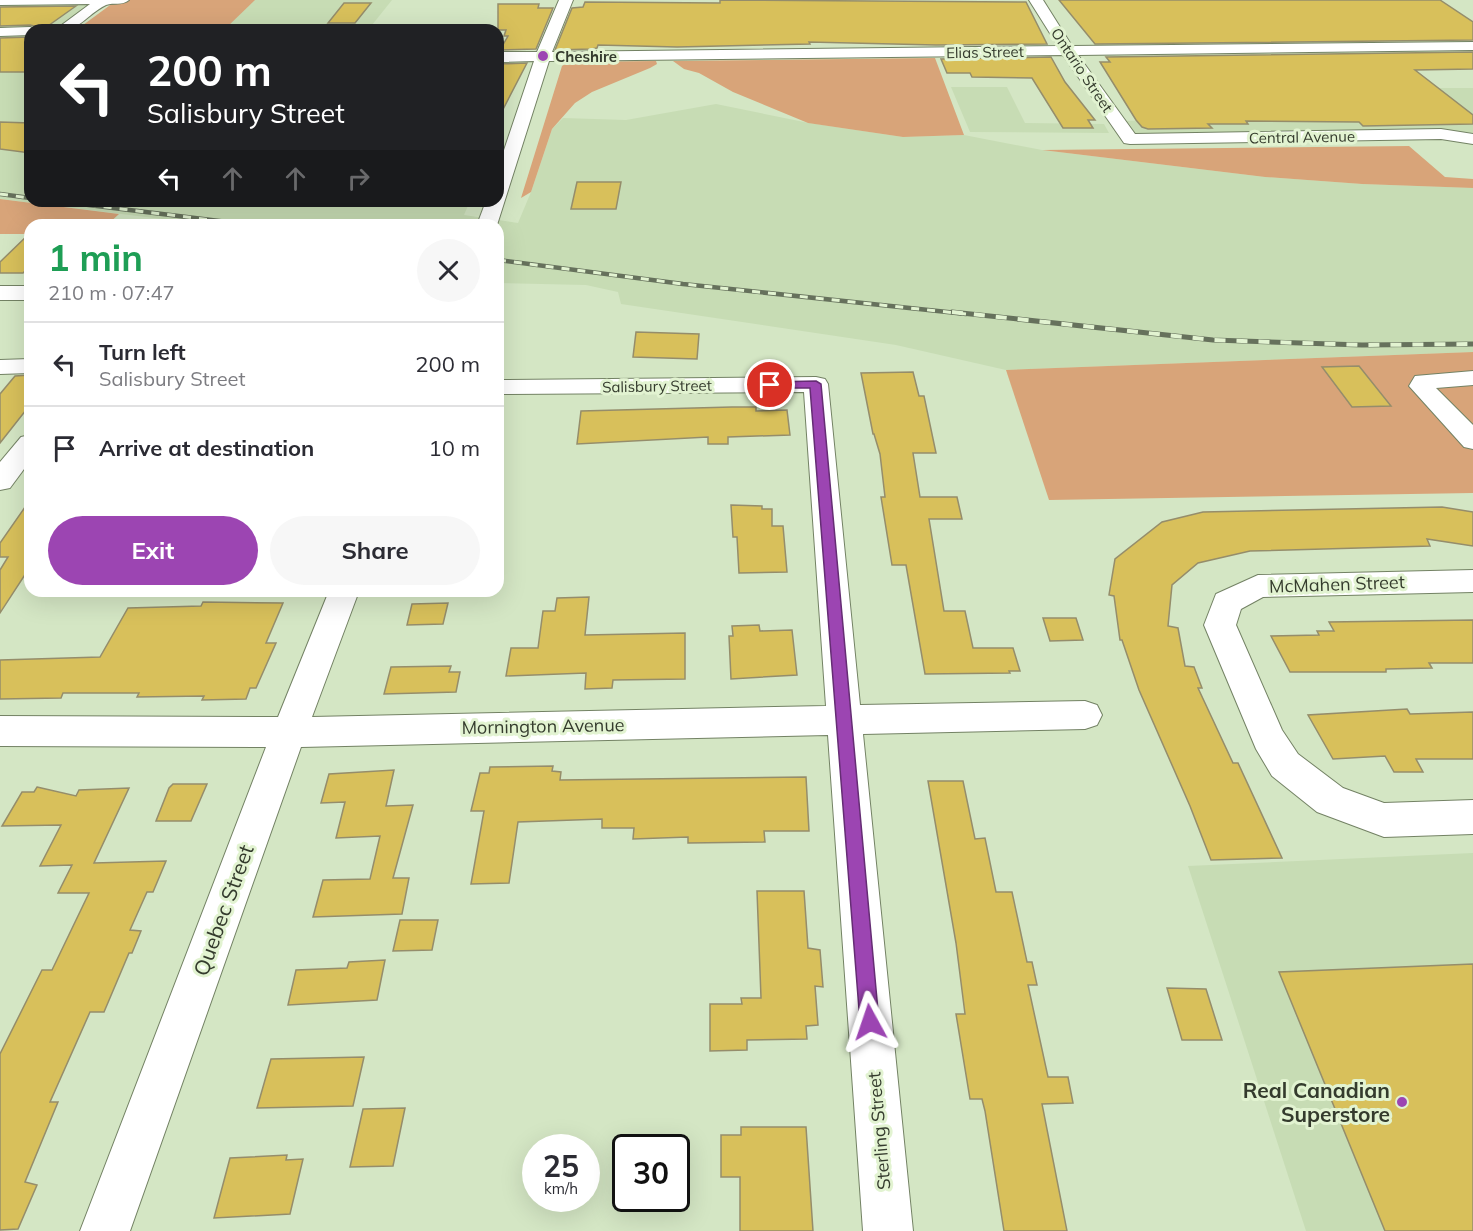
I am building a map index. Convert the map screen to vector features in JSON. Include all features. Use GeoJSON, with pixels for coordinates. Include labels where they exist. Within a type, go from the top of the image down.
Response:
{"type":"FeatureCollection","features":[{"type":"Feature","properties":{"kind":"street"},"geometry":{"type":"LineString","coordinates":[[70,24],[104,0]]}},
{"type":"Feature","properties":{"kind":"street"},"geometry":{"type":"LineString","coordinates":[[0,1],[122,0]]}},
{"type":"Feature","properties":{"kind":"street"},"geometry":{"type":"LineString","coordinates":[[504,177],[543,56],[566,0]]}},
{"type":"Feature","properties":{"kind":"street","name":"Ontario Street"},"geometry":{"type":"LineString","coordinates":[[1036,0],[1068,51],[1130,139]]}},
{"type":"Feature","properties":{"kind":"street"},"geometry":{"type":"LineString","coordinates":[[0,32],[24,31]]}},
{"type":"Feature","properties":{"kind":"street","name":"Elias Street"},"geometry":{"type":"LineString","coordinates":[[504,57],[1473,46]]}},
{"type":"Feature","properties":{"kind":"street","name":"Central Avenue"},"geometry":{"type":"LineString","coordinates":[[1130,139],[1441,134],[1473,139]]}},
{"type":"Feature","properties":{"kind":"street"},"geometry":{"type":"LineString","coordinates":[[0,293],[24,293]]}},
{"type":"Feature","properties":{"kind":"street"},"geometry":{"type":"LineString","coordinates":[[0,367],[24,366]]}},
{"type":"Feature","properties":{"kind":"street"},"geometry":{"type":"LineString","coordinates":[[1473,378],[1433,378],[1424,381],[1421,386],[1473,441]]}},
{"type":"Feature","properties":{"kind":"street","name":"Salisbury Street"},"geometry":{"type":"LineString","coordinates":[[504,387],[816,384]]}},
{"type":"Feature","properties":{"kind":"street","name":"Sterling Street"},"geometry":{"type":"LineString","coordinates":[[816,384],[888,1231]]}},
{"type":"Feature","properties":{"kind":"street"},"geometry":{"type":"LineString","coordinates":[[1447,414],[1473,413]]}},
{"type":"Feature","properties":{"kind":"street","name":"McMahen Street"},"geometry":{"type":"LineString","coordinates":[[1473,581],[1258,586],[1227,602],[1220,625],[1268,738],[1286,765],[1330,800],[1384,820],[1473,817]]}},
{"type":"Feature","properties":{"kind":"street","name":"Quebec Street"},"geometry":{"type":"LineString","coordinates":[[105,1231],[289,732],[342,597]]}},
{"type":"Feature","properties":{"kind":"street","name":"Mornington Avenue"},"geometry":{"type":"LineString","coordinates":[[0,731],[289,732],[1085,715]]}},
{"type":"Feature","properties":{"kind":"shaded area"},"geometry":{"type":"Polygon","coordinates":[[[0,0],[98,0],[64,24],[24,24],[24,202],[0,199],[0,0]]]}},
{"type":"Feature","properties":{"kind":"shaded area"},"geometry":{"type":"Polygon","coordinates":[[[117,0],[255,0],[230,24],[84,24],[117,0]]]}},
{"type":"Feature","properties":{"kind":"shaded area"},"geometry":{"type":"Polygon","coordinates":[[[254,0],[392,0],[373,24],[229,24],[254,0]]]}},
{"type":"Feature","properties":{"kind":"shaded area"},"geometry":{"type":"Polygon","coordinates":[[[935,58],[964,135],[903,137],[808,123],[733,92],[699,73],[684,69],[673,61],[935,58]]]}},
{"type":"Feature","properties":{"kind":"shaded area"},"geometry":{"type":"Polygon","coordinates":[[[656,61],[657,64],[650,68],[592,92],[575,103],[552,129],[531,192],[521,198],[562,66],[568,62],[656,61]]]}},
{"type":"Feature","properties":{"kind":"shaded area"},"geometry":{"type":"Polygon","coordinates":[[[951,87],[1007,87],[1025,123],[1104,124],[1109,133],[970,132],[951,87]]]}},
{"type":"Feature","properties":{"kind":"shaded area"},"geometry":{"type":"Polygon","coordinates":[[[1418,88],[1473,88],[1473,134],[1468,132],[1137,135],[1123,121],[1199,119],[1418,88]]]}},
{"type":"Feature","properties":{"kind":"shaded area"},"geometry":{"type":"Polygon","coordinates":[[[716,104],[809,123],[903,137],[964,135],[1042,150],[1265,177],[1362,184],[1473,188],[1473,352],[1006,370],[896,345],[621,304],[618,292],[586,285],[504,283],[504,221],[518,223],[552,129],[563,118],[626,120],[716,104]]]}},
{"type":"Feature","properties":{"kind":"shaded area"},"geometry":{"type":"Polygon","coordinates":[[[1409,146],[1445,177],[1473,179],[1473,188],[1362,184],[1265,177],[1042,150],[1409,146]]]}},
{"type":"Feature","properties":{"kind":"shaded area"},"geometry":{"type":"Polygon","coordinates":[[[0,199],[24,202],[24,207],[63,207],[119,214],[114,219],[24,219],[24,234],[0,234],[0,199]]]}},
{"type":"Feature","properties":{"kind":"shaded area"},"geometry":{"type":"Polygon","coordinates":[[[65,207],[467,207],[464,215],[491,219],[162,219],[65,207]]]}},
{"type":"Feature","properties":{"kind":"shaded area"},"geometry":{"type":"Polygon","coordinates":[[[1473,352],[1473,493],[1049,500],[1006,370],[1473,352]]]}},
{"type":"Feature","properties":{"kind":"shaded area"},"geometry":{"type":"Polygon","coordinates":[[[1473,853],[1473,1231],[1306,1231],[1188,866],[1473,853]]]}},
{"type":"Feature","properties":{"kind":"building"},"geometry":{"type":"Polygon","coordinates":[[[720,0],[1026,2],[1047,44],[936,45],[809,42],[810,44],[677,47],[598,45],[597,48],[591,49],[555,50],[572,8],[583,7],[585,2],[720,3],[720,0]]]}},
{"type":"Feature","properties":{"kind":"building"},"geometry":{"type":"Polygon","coordinates":[[[1059,0],[1440,0],[1473,22],[1473,40],[1095,44],[1059,0]]]}},
{"type":"Feature","properties":{"kind":"building"},"geometry":{"type":"Polygon","coordinates":[[[344,3],[371,3],[355,23],[328,23],[344,3]]]}},
{"type":"Feature","properties":{"kind":"building"},"geometry":{"type":"Polygon","coordinates":[[[498,4],[539,4],[538,8],[553,8],[536,49],[504,50],[504,43],[508,36],[504,36],[506,30],[504,30],[504,24],[498,24],[498,4]]]}},
{"type":"Feature","properties":{"kind":"building"},"geometry":{"type":"Polygon","coordinates":[[[76,6],[51,24],[0,26],[0,7],[76,6]]]}},
{"type":"Feature","properties":{"kind":"building"},"geometry":{"type":"Polygon","coordinates":[[[24,37],[24,72],[0,72],[0,38],[24,37]]]}},
{"type":"Feature","properties":{"kind":"building"},"geometry":{"type":"Polygon","coordinates":[[[1473,52],[1473,69],[1415,70],[1473,115],[1473,124],[1363,126],[1359,122],[1246,121],[1248,124],[1208,124],[1212,128],[1148,129],[1142,127],[1136,120],[1100,62],[1110,62],[1106,57],[1473,52]]]}},
{"type":"Feature","properties":{"kind":"building"},"geometry":{"type":"Polygon","coordinates":[[[1051,57],[1065,82],[1095,120],[1088,120],[1093,128],[1063,128],[1032,78],[972,77],[970,73],[947,73],[941,59],[1051,57]]]}},
{"type":"Feature","properties":{"kind":"building"},"geometry":{"type":"Polygon","coordinates":[[[527,63],[504,107],[504,64],[527,63]]]}},
{"type":"Feature","properties":{"kind":"building"},"geometry":{"type":"Polygon","coordinates":[[[0,122],[24,123],[24,152],[0,149],[0,122]]]}},
{"type":"Feature","properties":{"kind":"building"},"geometry":{"type":"Polygon","coordinates":[[[577,182],[621,182],[616,209],[571,209],[577,182]]]}},
{"type":"Feature","properties":{"kind":"building"},"geometry":{"type":"Polygon","coordinates":[[[24,239],[23,273],[0,273],[0,262],[24,239]]]}},
{"type":"Feature","properties":{"kind":"building"},"geometry":{"type":"Polygon","coordinates":[[[636,332],[699,334],[697,359],[633,357],[636,332]]]}},
{"type":"Feature","properties":{"kind":"building"},"geometry":{"type":"Polygon","coordinates":[[[1359,366],[1391,406],[1352,407],[1322,367],[1359,366]]]}},
{"type":"Feature","properties":{"kind":"building"},"geometry":{"type":"Polygon","coordinates":[[[913,372],[919,396],[924,396],[936,453],[913,453],[920,497],[957,497],[962,519],[929,519],[944,611],[965,611],[973,648],[1013,648],[1020,671],[925,674],[906,565],[892,565],[881,497],[885,497],[880,454],[873,434],[861,373],[913,372]]]}},
{"type":"Feature","properties":{"kind":"building"},"geometry":{"type":"Polygon","coordinates":[[[24,375],[24,413],[0,443],[0,394],[15,376],[24,375]]]}},
{"type":"Feature","properties":{"kind":"building"},"geometry":{"type":"Polygon","coordinates":[[[756,407],[756,411],[787,410],[790,435],[728,437],[728,444],[708,444],[708,437],[577,444],[581,411],[756,407]]]}},
{"type":"Feature","properties":{"kind":"building"},"geometry":{"type":"Polygon","coordinates":[[[731,505],[762,506],[762,509],[772,509],[772,526],[783,526],[787,572],[739,573],[737,537],[733,537],[731,505]]]}},
{"type":"Feature","properties":{"kind":"building"},"geometry":{"type":"Polygon","coordinates":[[[1442,507],[1473,512],[1473,546],[1427,539],[1430,546],[1250,551],[1198,563],[1172,585],[1168,626],[1178,628],[1185,666],[1194,667],[1202,688],[1198,688],[1233,763],[1238,763],[1282,858],[1211,860],[1139,690],[1122,640],[1120,640],[1114,596],[1109,595],[1115,559],[1162,522],[1203,512],[1442,507]]]}},
{"type":"Feature","properties":{"kind":"building"},"geometry":{"type":"Polygon","coordinates":[[[24,509],[24,576],[0,613],[0,570],[8,557],[0,557],[0,543],[24,509]]]}},
{"type":"Feature","properties":{"kind":"building"},"geometry":{"type":"Polygon","coordinates":[[[589,597],[585,635],[685,633],[685,679],[613,680],[612,688],[585,689],[586,673],[506,676],[511,648],[538,648],[543,611],[555,611],[557,598],[589,597]]]}},
{"type":"Feature","properties":{"kind":"building"},"geometry":{"type":"Polygon","coordinates":[[[203,602],[283,603],[266,643],[276,643],[256,688],[250,688],[246,699],[202,700],[204,696],[137,697],[139,693],[63,693],[61,698],[0,699],[0,660],[100,657],[128,608],[201,606],[203,602]]]}},
{"type":"Feature","properties":{"kind":"building"},"geometry":{"type":"Polygon","coordinates":[[[448,603],[443,624],[407,625],[412,604],[448,603]]]}},
{"type":"Feature","properties":{"kind":"building"},"geometry":{"type":"Polygon","coordinates":[[[1043,618],[1076,618],[1083,640],[1050,641],[1043,618]]]}},
{"type":"Feature","properties":{"kind":"building"},"geometry":{"type":"Polygon","coordinates":[[[1473,620],[1473,663],[1429,663],[1432,668],[1386,669],[1386,672],[1290,672],[1271,636],[1319,635],[1317,631],[1334,631],[1329,622],[1473,620]]]}},
{"type":"Feature","properties":{"kind":"building"},"geometry":{"type":"Polygon","coordinates":[[[759,625],[760,631],[792,630],[797,675],[731,679],[729,636],[733,636],[732,626],[759,625]]]}},
{"type":"Feature","properties":{"kind":"building"},"geometry":{"type":"Polygon","coordinates":[[[451,666],[449,672],[460,672],[456,692],[384,694],[391,667],[451,666]]]}},
{"type":"Feature","properties":{"kind":"building"},"geometry":{"type":"Polygon","coordinates":[[[1407,709],[1410,714],[1473,712],[1473,759],[1416,759],[1423,772],[1394,772],[1385,756],[1333,759],[1308,715],[1407,709]]]}},
{"type":"Feature","properties":{"kind":"building"},"geometry":{"type":"Polygon","coordinates":[[[553,766],[552,771],[561,772],[560,780],[806,777],[809,831],[764,831],[765,842],[688,843],[688,837],[633,839],[634,828],[602,828],[602,819],[518,822],[509,883],[471,884],[484,811],[471,811],[480,773],[489,773],[490,767],[553,766]]]}},
{"type":"Feature","properties":{"kind":"building"},"geometry":{"type":"Polygon","coordinates":[[[394,770],[386,806],[413,805],[393,878],[409,878],[402,914],[313,917],[323,880],[370,879],[380,836],[336,838],[345,802],[321,803],[329,774],[394,770]]]}},
{"type":"Feature","properties":{"kind":"building"},"geometry":{"type":"Polygon","coordinates":[[[928,781],[963,781],[975,839],[985,838],[996,892],[1012,892],[1027,962],[1032,962],[1037,985],[1028,985],[1048,1077],[1068,1077],[1073,1103],[1042,1104],[1067,1231],[1004,1231],[982,1099],[970,1099],[956,1014],[965,1014],[956,943],[928,781]]]}},
{"type":"Feature","properties":{"kind":"building"},"geometry":{"type":"Polygon","coordinates":[[[173,784],[207,784],[191,821],[156,821],[169,788],[173,784]]]}},
{"type":"Feature","properties":{"kind":"building"},"geometry":{"type":"Polygon","coordinates":[[[37,787],[76,796],[79,790],[129,788],[94,863],[166,861],[153,892],[147,892],[130,930],[141,931],[104,1012],[90,1012],[50,1102],[58,1102],[25,1182],[37,1185],[18,1229],[0,1230],[0,1054],[42,970],[52,970],[89,893],[58,893],[72,865],[40,866],[61,825],[2,826],[22,792],[34,792],[37,787]]]}},
{"type":"Feature","properties":{"kind":"building"},"geometry":{"type":"Polygon","coordinates":[[[757,891],[804,891],[808,948],[820,950],[823,987],[815,986],[818,1025],[806,1026],[807,1039],[747,1040],[747,1050],[710,1051],[710,1004],[742,1004],[741,998],[761,998],[757,891]]]}},
{"type":"Feature","properties":{"kind":"building"},"geometry":{"type":"Polygon","coordinates":[[[400,920],[438,920],[432,950],[393,951],[400,920]]]}},
{"type":"Feature","properties":{"kind":"building"},"geometry":{"type":"Polygon","coordinates":[[[385,960],[377,1000],[288,1005],[296,970],[347,968],[349,962],[385,960]]]}},
{"type":"Feature","properties":{"kind":"building","name":"Real Canadian Superstore"},"geometry":{"type":"Polygon","coordinates":[[[1473,964],[1473,1231],[1385,1231],[1279,972],[1473,964]]]}},
{"type":"Feature","properties":{"kind":"building"},"geometry":{"type":"Polygon","coordinates":[[[1167,988],[1206,989],[1222,1040],[1182,1040],[1167,988]]]}},
{"type":"Feature","properties":{"kind":"building"},"geometry":{"type":"Polygon","coordinates":[[[364,1057],[353,1106],[257,1108],[271,1059],[364,1057]]]}},
{"type":"Feature","properties":{"kind":"building"},"geometry":{"type":"Polygon","coordinates":[[[405,1108],[393,1166],[350,1167],[363,1109],[405,1108]]]}},
{"type":"Feature","properties":{"kind":"building"},"geometry":{"type":"Polygon","coordinates":[[[741,1127],[806,1127],[813,1231],[740,1231],[740,1177],[721,1177],[721,1135],[741,1135],[741,1127]]]}},
{"type":"Feature","properties":{"kind":"building"},"geometry":{"type":"Polygon","coordinates":[[[287,1155],[286,1160],[303,1159],[290,1214],[214,1218],[230,1158],[287,1155]]]}},
{"type":"Feature","properties":{"kind":"railway"},"geometry":{"type":"LineString","coordinates":[[0,194],[24,197]]}},
{"type":"Feature","properties":{"kind":"railway"},"geometry":{"type":"LineString","coordinates":[[105,207],[203,219]]}},
{"type":"Feature","properties":{"kind":"railway"},"geometry":{"type":"LineString","coordinates":[[504,261],[683,284],[966,314]]}},
{"type":"Feature","properties":{"kind":"railway"},"geometry":{"type":"LineString","coordinates":[[952,312],[1213,340],[1362,345],[1473,344]]}},
{"type":"Feature","properties":{"kind":"place","name":"Cheshire"},"geometry":{"type":"Point","coordinates":[543,56]}},
{"type":"Feature","properties":{"kind":"place","name":"Real Canadian Superstore"},"geometry":{"type":"Point","coordinates":[1402,1102]}},
{"type":"Feature","properties":{"kind":"route"},"geometry":{"type":"LineString","coordinates":[[770,385],[816,384],[870,1022]]}}]}
